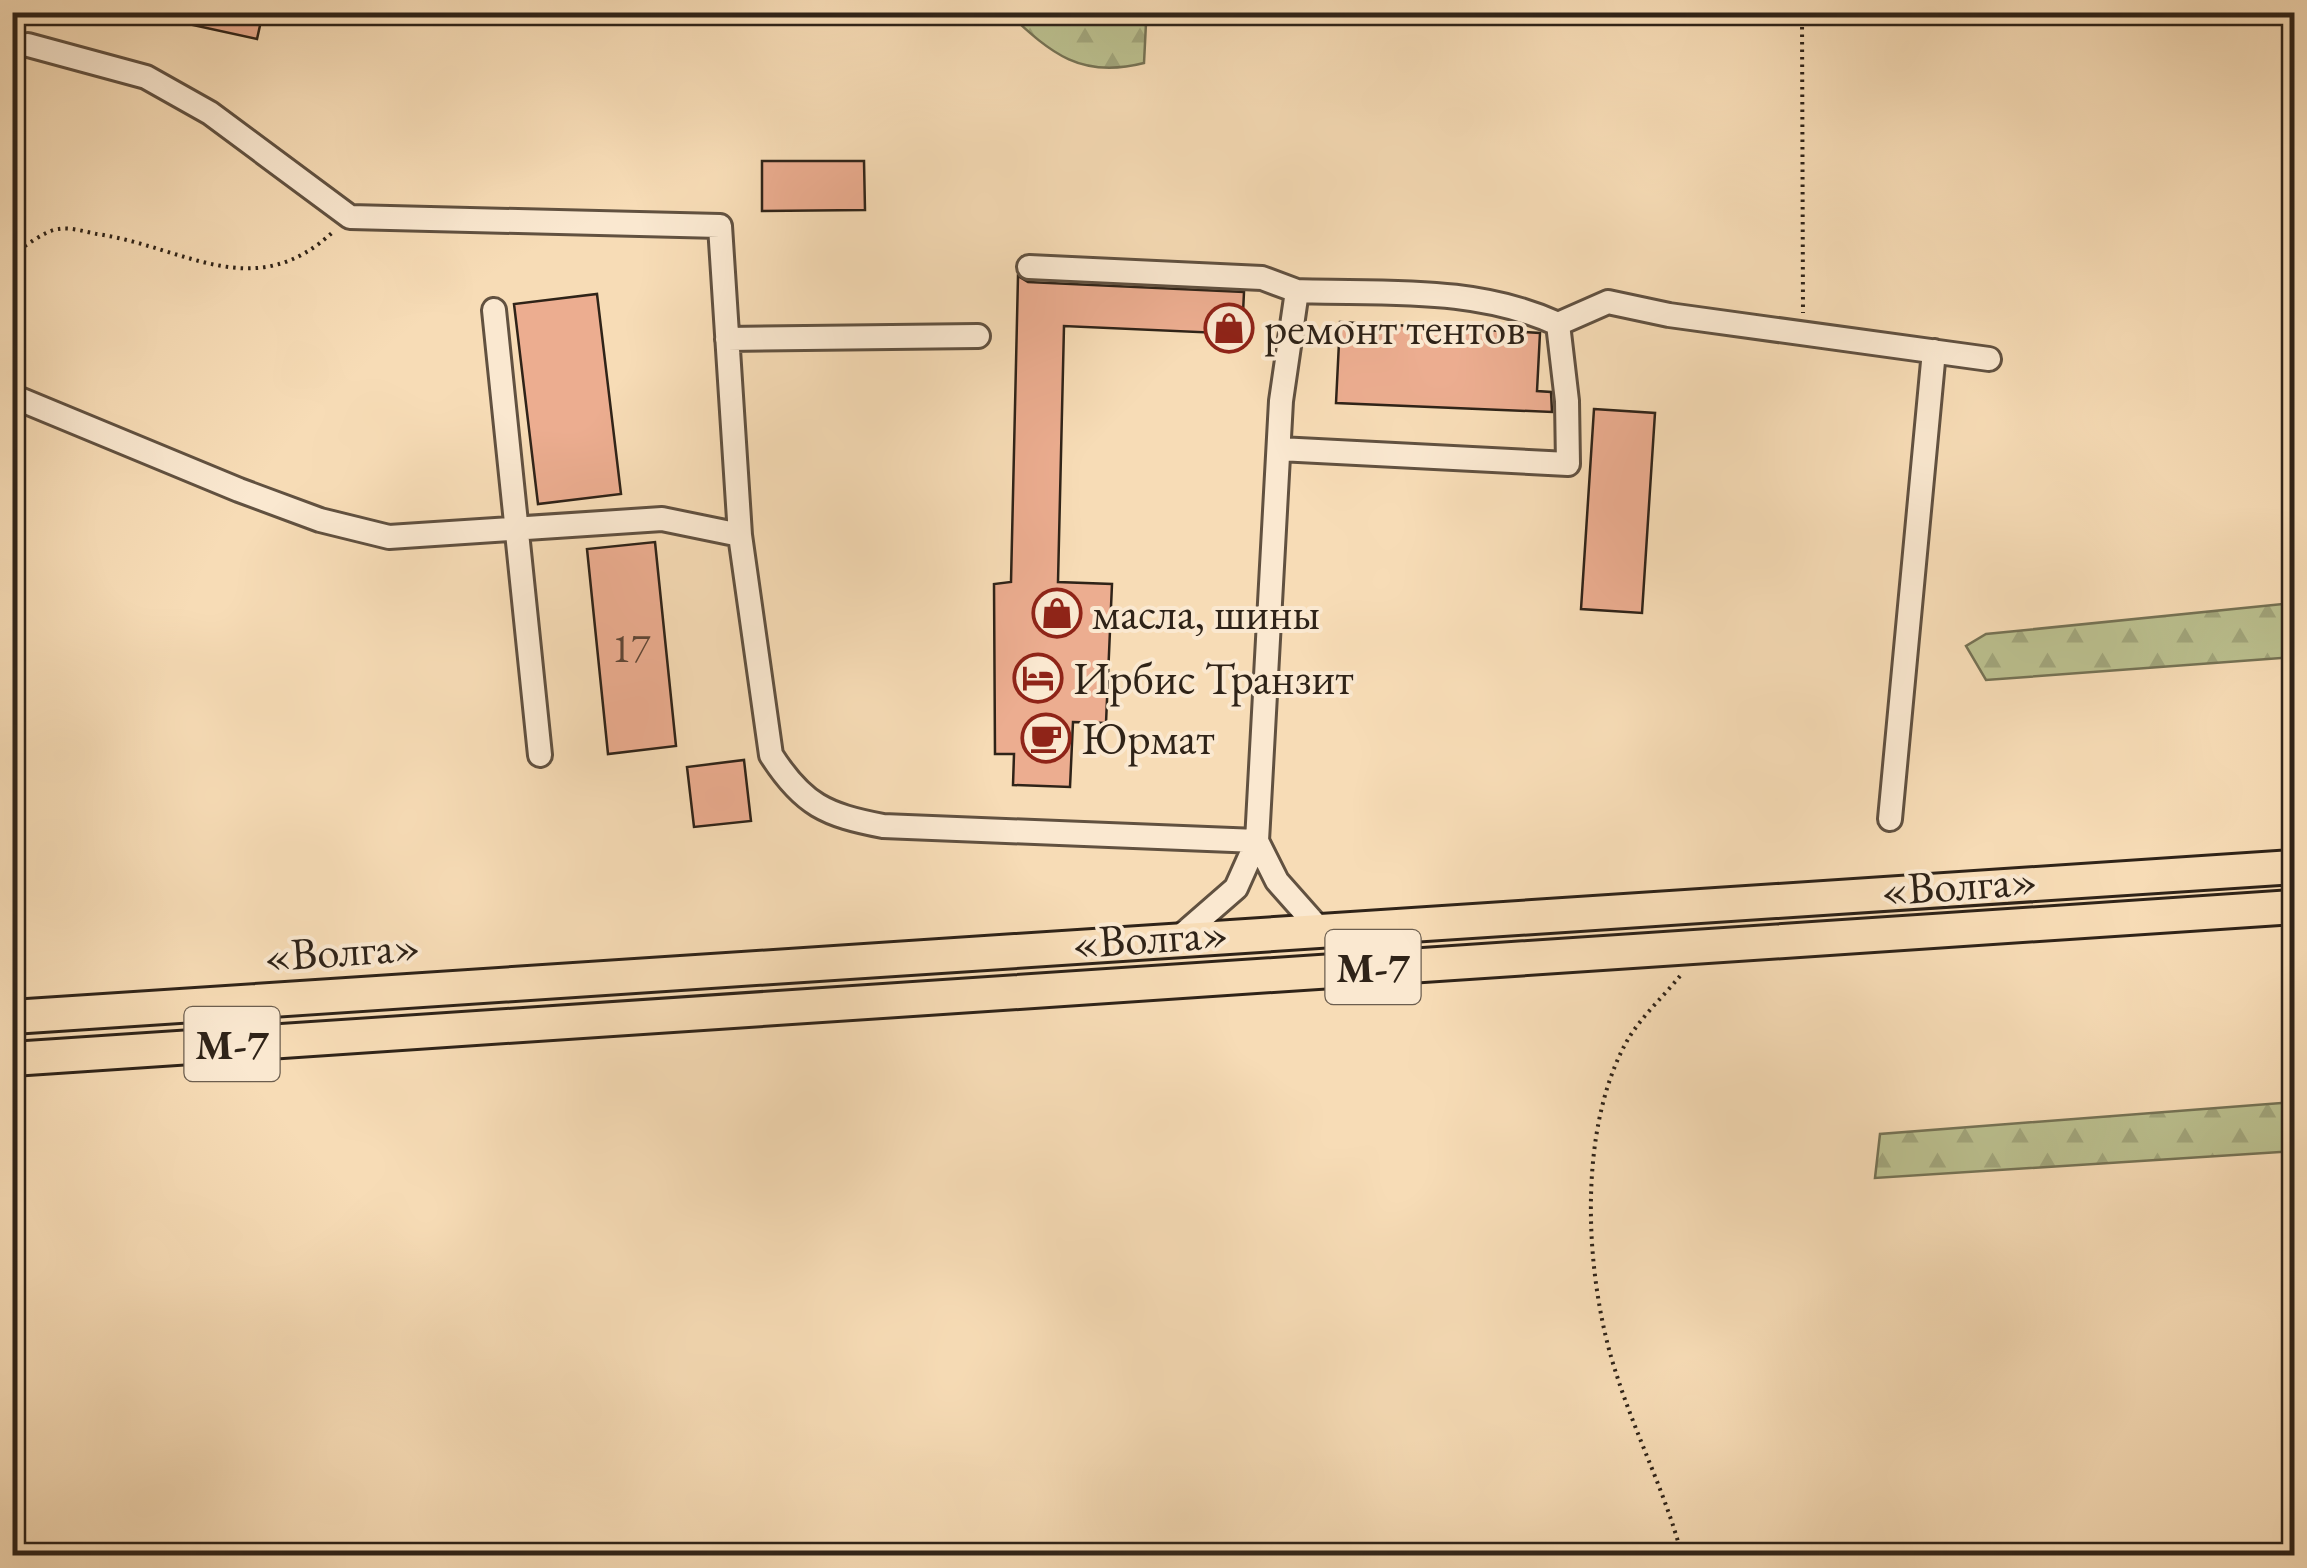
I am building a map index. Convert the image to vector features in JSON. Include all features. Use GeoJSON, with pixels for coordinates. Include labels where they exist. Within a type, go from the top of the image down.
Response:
{"type":"FeatureCollection","features":[{"type":"Feature","properties":{"kind":"highway","name":"«Волга»"},"geometry":{"type":"LineString","coordinates":[[12,1017],[2294,868]]}},
{"type":"Feature","properties":{"kind":"highway","name":"«Волга»"},"geometry":{"type":"LineString","coordinates":[[12,1059],[2294,907]]}},
{"type":"Feature","properties":{"kind":"lane"},"geometry":{"type":"LineString","coordinates":[[28,45],[146,77],[210,113],[350,217],[720,226],[740,535],[771,755],[789,783],[836,817],[883,826],[1256,841]]}},
{"type":"Feature","properties":{"kind":"lane"},"geometry":{"type":"LineString","coordinates":[[1029,267],[1262,278],[1297,291],[1467,295],[1529,311],[1558,324],[1608,302],[1989,358]]}},
{"type":"Feature","properties":{"kind":"lane"},"geometry":{"type":"LineString","coordinates":[[1174,942],[1236,888],[1256,841],[1279,449],[1297,291]]}},
{"type":"Feature","properties":{"kind":"lane"},"geometry":{"type":"LineString","coordinates":[[494,310],[540,755]]}},
{"type":"Feature","properties":{"kind":"lane"},"geometry":{"type":"LineString","coordinates":[[1279,449],[1568,464],[1568,400],[1558,324]]}},
{"type":"Feature","properties":{"kind":"lane"},"geometry":{"type":"LineString","coordinates":[[728,338],[978,336]]}},
{"type":"Feature","properties":{"kind":"lane"},"geometry":{"type":"LineString","coordinates":[[1890,819],[1934,351]]}},
{"type":"Feature","properties":{"kind":"lane"},"geometry":{"type":"LineString","coordinates":[[12,396],[320,520],[389,537],[662,518],[740,535]]}},
{"type":"Feature","properties":{"kind":"lane"},"geometry":{"type":"LineString","coordinates":[[1256,841],[1277,881],[1324,934]]}},
{"type":"Feature","properties":{"kind":"path"},"geometry":{"type":"LineString","coordinates":[[1802,12],[1803,333]]}},
{"type":"Feature","properties":{"kind":"path"},"geometry":{"type":"LineString","coordinates":[[12,254],[57,228],[117,237],[200,264],[253,270],[287,264],[302,256],[350,217]]}},
{"type":"Feature","properties":{"kind":"path"},"geometry":{"type":"LineString","coordinates":[[1682,1556],[1616,1375],[1598,1309],[1591,1178],[1601,1111],[1628,1041],[1705,946]]}},
{"type":"Feature","properties":{"kind":"green space"},"geometry":{"type":"Polygon","coordinates":[[[1008,13],[1132,13],[1146,23],[1144,63],[1102,68],[1085,65],[1054,51],[1008,13]]]}},
{"type":"Feature","properties":{"kind":"green space"},"geometry":{"type":"Polygon","coordinates":[[[2294,603],[2294,657],[1986,680],[1966,646],[1986,634],[2294,603]]]}},
{"type":"Feature","properties":{"kind":"green space"},"geometry":{"type":"Polygon","coordinates":[[[2294,1102],[2294,1151],[1875,1178],[1880,1134],[2294,1102]]]}},
{"type":"Feature","properties":{"kind":"building"},"geometry":{"type":"Polygon","coordinates":[[[171,12],[263,12],[257,39],[170,20],[171,12]]]}},
{"type":"Feature","properties":{"kind":"building"},"geometry":{"type":"Polygon","coordinates":[[[762,161],[864,161],[865,210],[762,211],[762,161]]]}},
{"type":"Feature","properties":{"kind":"building"},"geometry":{"type":"Polygon","coordinates":[[[1018,276],[1028,282],[1244,292],[1242,334],[1064,326],[1058,582],[1112,584],[1106,723],[1073,722],[1070,787],[1013,785],[1014,754],[995,754],[994,584],[1011,582],[1018,276]]]}},
{"type":"Feature","properties":{"kind":"building"},"geometry":{"type":"Polygon","coordinates":[[[597,294],[621,494],[538,504],[514,304],[597,294]]]}},
{"type":"Feature","properties":{"kind":"building"},"geometry":{"type":"Polygon","coordinates":[[[1340,322],[1540,333],[1537,391],[1551,392],[1552,412],[1336,403],[1340,322]]]}},
{"type":"Feature","properties":{"kind":"building"},"geometry":{"type":"Polygon","coordinates":[[[1594,409],[1655,413],[1642,613],[1581,609],[1594,409]]]}},
{"type":"Feature","properties":{"kind":"building"},"geometry":{"type":"Polygon","coordinates":[[[655,542],[676,746],[608,754],[587,549],[655,542]]]}},
{"type":"Feature","properties":{"kind":"building"},"geometry":{"type":"Polygon","coordinates":[[[744,760],[751,821],[694,827],[687,767],[744,760]]]}},
{"type":"Feature","properties":{"kind":"place","name":"ремонт тентов"},"geometry":{"type":"Point","coordinates":[1229,328]}},
{"type":"Feature","properties":{"kind":"place","name":"масла, шины"},"geometry":{"type":"Point","coordinates":[1057,613]}},
{"type":"Feature","properties":{"kind":"place","name":"Ирбис Транзит"},"geometry":{"type":"Point","coordinates":[1038,678]}},
{"type":"Feature","properties":{"kind":"place","name":"Юрмат"},"geometry":{"type":"Point","coordinates":[1046,738]}}]}
